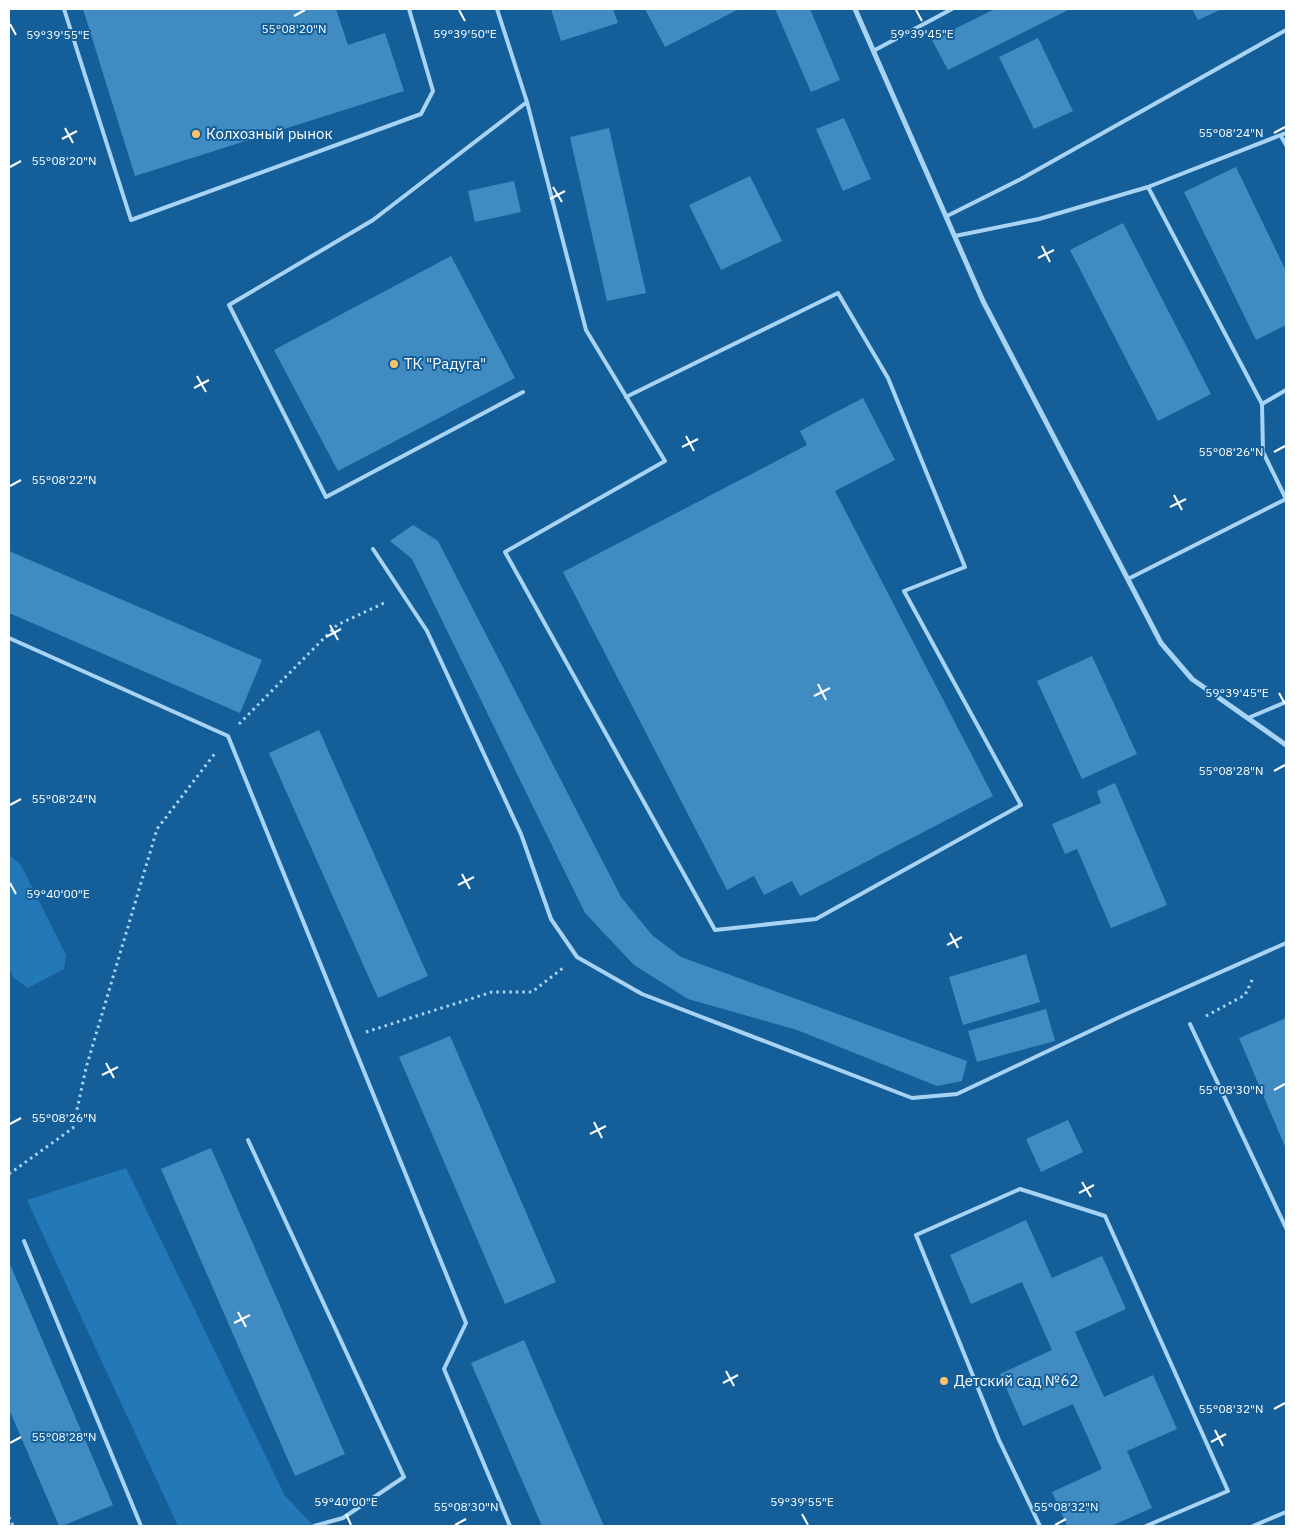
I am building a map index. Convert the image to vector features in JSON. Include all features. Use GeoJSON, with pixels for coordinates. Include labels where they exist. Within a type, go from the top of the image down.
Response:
{"type":"FeatureCollection","features":[{"type":"Feature","properties":{"kind":"street"},"geometry":{"type":"LineString","coordinates":[[855,9],[875,50],[983,301],[1161,643],[1192,679],[1286,745]]}},
{"type":"Feature","properties":{"kind":"lane"},"geometry":{"type":"LineString","coordinates":[[64,9],[131,220],[421,114],[433,91],[409,9]]}},
{"type":"Feature","properties":{"kind":"lane"},"geometry":{"type":"LineString","coordinates":[[497,9],[527,102],[586,330],[626,397],[665,461],[505,552],[715,930],[816,919],[1021,805],[904,591],[965,567],[888,378],[838,293],[626,397]]}},
{"type":"Feature","properties":{"kind":"lane"},"geometry":{"type":"LineString","coordinates":[[875,50],[952,9]]}},
{"type":"Feature","properties":{"kind":"lane"},"geometry":{"type":"LineString","coordinates":[[946,216],[1021,179],[1286,30]]}},
{"type":"Feature","properties":{"kind":"lane"},"geometry":{"type":"LineString","coordinates":[[523,392],[326,497],[229,305],[373,220],[527,102]]}},
{"type":"Feature","properties":{"kind":"lane"},"geometry":{"type":"LineString","coordinates":[[955,236],[1039,218],[1148,187],[1286,133]]}},
{"type":"Feature","properties":{"kind":"lane"},"geometry":{"type":"LineString","coordinates":[[1280,136],[1286,145]]}},
{"type":"Feature","properties":{"kind":"lane"},"geometry":{"type":"LineString","coordinates":[[1128,578],[1286,499],[1263,452],[1262,404],[1148,187]]}},
{"type":"Feature","properties":{"kind":"lane"},"geometry":{"type":"LineString","coordinates":[[1262,404],[1286,390]]}},
{"type":"Feature","properties":{"kind":"lane"},"geometry":{"type":"LineString","coordinates":[[373,549],[427,631],[517,825],[551,919],[577,957],[642,994],[912,1098],[957,1094],[1124,1015],[1286,943]]}},
{"type":"Feature","properties":{"kind":"lane"},"geometry":{"type":"LineString","coordinates":[[9,638],[228,736],[466,1323],[444,1369],[510,1526]]}},
{"type":"Feature","properties":{"kind":"lane"},"geometry":{"type":"LineString","coordinates":[[1248,718],[1286,702]]}},
{"type":"Feature","properties":{"kind":"lane"},"geometry":{"type":"LineString","coordinates":[[1190,1024],[1286,1228]]}},
{"type":"Feature","properties":{"kind":"lane"},"geometry":{"type":"LineString","coordinates":[[248,1140],[404,1477],[343,1518],[314,1526]]}},
{"type":"Feature","properties":{"kind":"lane"},"geometry":{"type":"LineString","coordinates":[[1040,1526],[999,1440],[916,1234],[1020,1189],[1105,1216],[1228,1491],[1146,1526]]}},
{"type":"Feature","properties":{"kind":"lane"},"geometry":{"type":"LineString","coordinates":[[24,1241],[141,1526]]}},
{"type":"Feature","properties":{"kind":"lane"},"geometry":{"type":"LineString","coordinates":[[1253,1526],[1286,1512]]}},
{"type":"Feature","properties":{"kind":"path"},"geometry":{"type":"LineString","coordinates":[[9,1174],[73,1128],[86,1068],[157,829],[228,736],[337,625],[403,595]]}},
{"type":"Feature","properties":{"kind":"path"},"geometry":{"type":"LineString","coordinates":[[1190,1024],[1245,995],[1264,953]]}},
{"type":"Feature","properties":{"kind":"path"},"geometry":{"type":"LineString","coordinates":[[351,1037],[492,992],[532,992],[577,957]]}},
{"type":"Feature","properties":{"kind":"path"},"geometry":{"type":"LineString","coordinates":[[9,1517],[13,1526]]}},
{"type":"Feature","properties":{"kind":"shaded area"},"geometry":{"type":"Polygon","coordinates":[[[9,855],[21,865],[66,955],[64,969],[28,988],[14,978],[9,967],[9,855]]]}},
{"type":"Feature","properties":{"kind":"shaded area"},"geometry":{"type":"Polygon","coordinates":[[[126,1168],[285,1496],[314,1526],[178,1526],[27,1200],[126,1168]]]}},
{"type":"Feature","properties":{"kind":"building","name":"Колхозный рынок"},"geometry":{"type":"Polygon","coordinates":[[[83,9],[336,9],[348,45],[385,33],[404,91],[135,176],[83,9]]]}},
{"type":"Feature","properties":{"kind":"building"},"geometry":{"type":"Polygon","coordinates":[[[551,9],[613,9],[618,23],[561,41],[551,9]]]}},
{"type":"Feature","properties":{"kind":"building"},"geometry":{"type":"Polygon","coordinates":[[[645,9],[739,9],[665,47],[645,9]]]}},
{"type":"Feature","properties":{"kind":"building"},"geometry":{"type":"Polygon","coordinates":[[[775,9],[810,9],[840,80],[811,92],[775,9]]]}},
{"type":"Feature","properties":{"kind":"building"},"geometry":{"type":"Polygon","coordinates":[[[995,9],[1070,9],[948,70],[932,40],[995,9]]]}},
{"type":"Feature","properties":{"kind":"building"},"geometry":{"type":"Polygon","coordinates":[[[1192,9],[1222,9],[1198,20],[1192,9]]]}},
{"type":"Feature","properties":{"kind":"building"},"geometry":{"type":"Polygon","coordinates":[[[1038,38],[1073,111],[1034,129],[999,57],[1038,38]]]}},
{"type":"Feature","properties":{"kind":"building"},"geometry":{"type":"Polygon","coordinates":[[[844,118],[871,179],[843,191],[816,129],[844,118]]]}},
{"type":"Feature","properties":{"kind":"building"},"geometry":{"type":"Polygon","coordinates":[[[609,128],[646,293],[607,301],[570,137],[609,128]]]}},
{"type":"Feature","properties":{"kind":"building"},"geometry":{"type":"Polygon","coordinates":[[[1236,167],[1286,271],[1286,325],[1256,340],[1184,192],[1236,167]]]}},
{"type":"Feature","properties":{"kind":"building"},"geometry":{"type":"Polygon","coordinates":[[[750,176],[782,241],[721,270],[689,205],[750,176]]]}},
{"type":"Feature","properties":{"kind":"building"},"geometry":{"type":"Polygon","coordinates":[[[514,181],[521,212],[475,222],[468,191],[514,181]]]}},
{"type":"Feature","properties":{"kind":"building"},"geometry":{"type":"Polygon","coordinates":[[[1123,223],[1211,394],[1158,421],[1070,250],[1123,223]]]}},
{"type":"Feature","properties":{"kind":"building","name":"ТК \"Радуга\""},"geometry":{"type":"Polygon","coordinates":[[[451,256],[515,378],[338,471],[274,350],[451,256]]]}},
{"type":"Feature","properties":{"kind":"building"},"geometry":{"type":"Polygon","coordinates":[[[863,398],[895,460],[835,491],[993,796],[800,896],[792,881],[764,895],[754,876],[727,890],[563,572],[807,445],[800,431],[863,398]]]}},
{"type":"Feature","properties":{"kind":"building"},"geometry":{"type":"Polygon","coordinates":[[[413,525],[438,541],[621,897],[652,935],[681,957],[967,1061],[962,1081],[937,1086],[797,1030],[688,999],[634,965],[585,913],[412,559],[390,541],[413,525]]]}},
{"type":"Feature","properties":{"kind":"building"},"geometry":{"type":"Polygon","coordinates":[[[9,551],[262,660],[240,713],[9,613],[9,551]]]}},
{"type":"Feature","properties":{"kind":"building"},"geometry":{"type":"Polygon","coordinates":[[[1092,656],[1137,754],[1082,779],[1037,681],[1092,656]]]}},
{"type":"Feature","properties":{"kind":"building"},"geometry":{"type":"Polygon","coordinates":[[[319,730],[428,976],[378,998],[269,753],[319,730]]]}},
{"type":"Feature","properties":{"kind":"building"},"geometry":{"type":"Polygon","coordinates":[[[1115,783],[1167,905],[1111,928],[1077,849],[1065,854],[1052,824],[1101,803],[1097,791],[1115,783]]]}},
{"type":"Feature","properties":{"kind":"building"},"geometry":{"type":"Polygon","coordinates":[[[1026,954],[1040,1002],[963,1025],[949,977],[1026,954]]]}},
{"type":"Feature","properties":{"kind":"building"},"geometry":{"type":"Polygon","coordinates":[[[1046,1009],[1055,1041],[977,1062],[968,1031],[1046,1009]]]}},
{"type":"Feature","properties":{"kind":"building"},"geometry":{"type":"Polygon","coordinates":[[[1286,1018],[1286,1149],[1239,1038],[1286,1018]]]}},
{"type":"Feature","properties":{"kind":"building"},"geometry":{"type":"Polygon","coordinates":[[[450,1036],[556,1282],[505,1304],[399,1057],[450,1036]]]}},
{"type":"Feature","properties":{"kind":"building"},"geometry":{"type":"Polygon","coordinates":[[[1068,1120],[1083,1152],[1041,1172],[1026,1139],[1068,1120]]]}},
{"type":"Feature","properties":{"kind":"building"},"geometry":{"type":"Polygon","coordinates":[[[211,1148],[345,1454],[295,1476],[161,1169],[211,1148]]]}},
{"type":"Feature","properties":{"kind":"building","name":"Детский сад №62"},"geometry":{"type":"Polygon","coordinates":[[[1026,1220],[1052,1278],[1102,1256],[1126,1309],[1075,1332],[1104,1397],[1153,1375],[1177,1429],[1127,1451],[1152,1508],[1111,1526],[1067,1526],[1052,1492],[1102,1469],[1073,1404],[1023,1426],[1000,1374],[1052,1350],[1022,1282],[971,1304],[950,1255],[1026,1220]]]}},
{"type":"Feature","properties":{"kind":"building"},"geometry":{"type":"Polygon","coordinates":[[[9,1262],[113,1505],[62,1526],[59,1526],[9,1409],[9,1262]]]}},
{"type":"Feature","properties":{"kind":"building"},"geometry":{"type":"Polygon","coordinates":[[[524,1340],[604,1526],[542,1526],[471,1363],[524,1340]]]}},
{"type":"Feature","properties":{"kind":"place","name":"Колхозный рынок"},"geometry":{"type":"Point","coordinates":[196,134]}},
{"type":"Feature","properties":{"kind":"place","name":"ТК \"Радуга\""},"geometry":{"type":"Point","coordinates":[394,364]}},
{"type":"Feature","properties":{"kind":"place","name":"Детский сад №62"},"geometry":{"type":"Point","coordinates":[944,1381]}}]}
